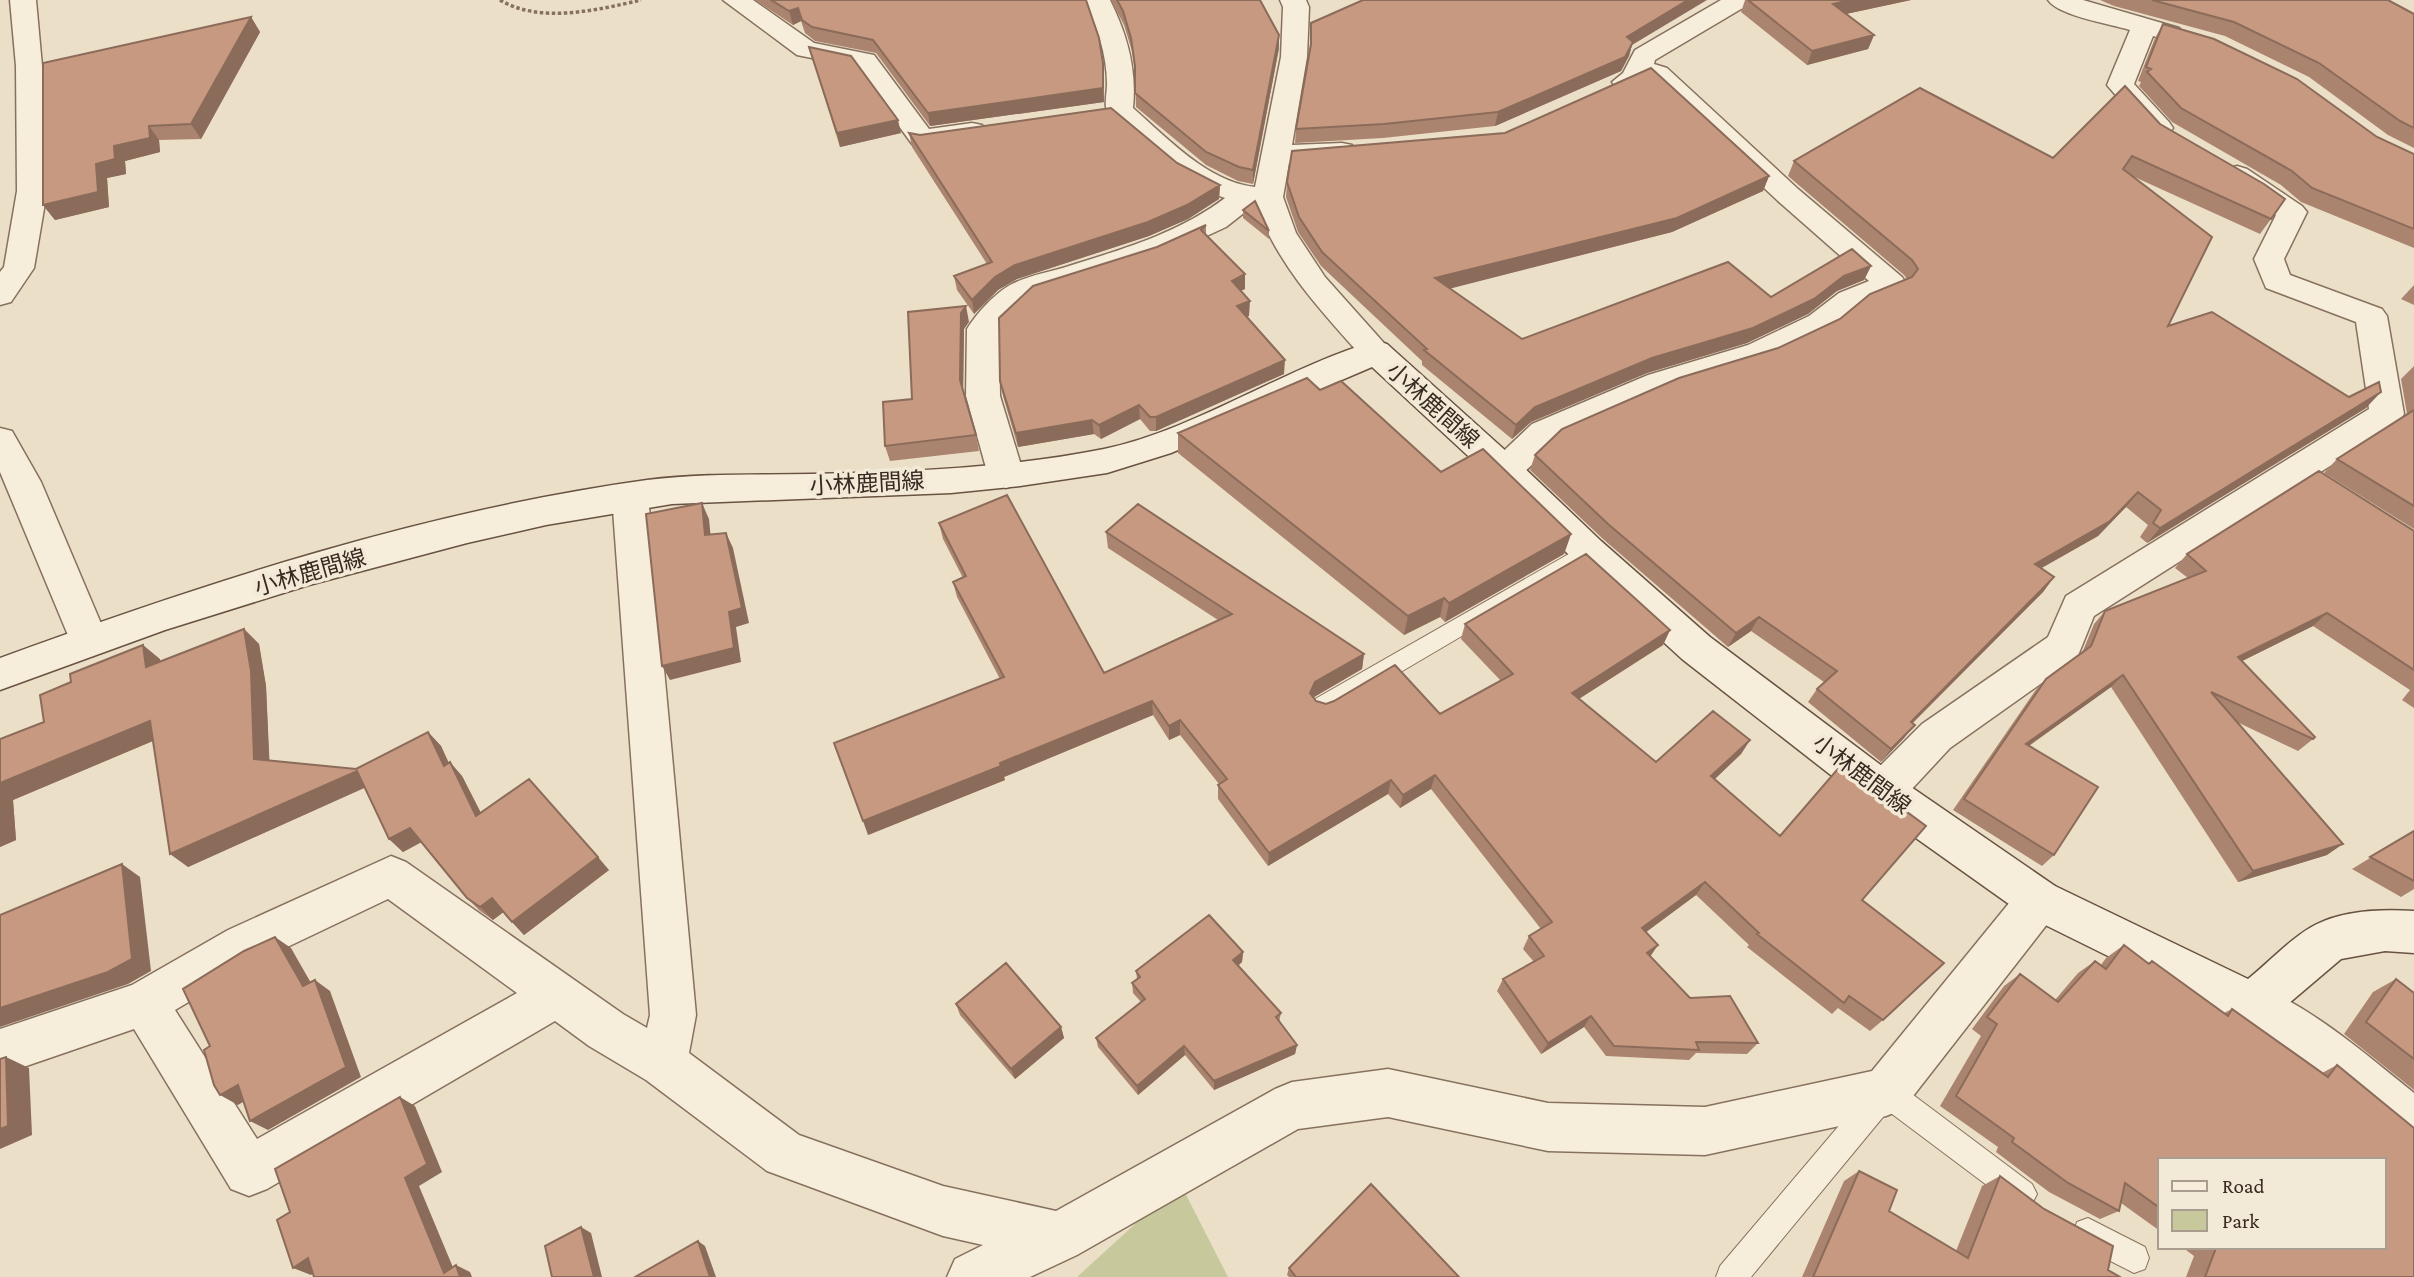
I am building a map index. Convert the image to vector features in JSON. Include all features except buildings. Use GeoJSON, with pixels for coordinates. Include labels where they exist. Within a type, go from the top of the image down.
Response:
{"type":"FeatureCollection","features":[{"type":"Feature","properties":{"kind":"street"},"geometry":{"type":"LineString","coordinates":[[0,295],[19,268],[32,191],[29,66],[23,0]]}},
{"type":"Feature","properties":{"kind":"street"},"geometry":{"type":"LineString","coordinates":[[736,0],[806,49],[864,61],[922,138],[1001,126]]}},
{"type":"Feature","properties":{"kind":"street"},"geometry":{"type":"LineString","coordinates":[[1097,0],[1111,28],[1117,51],[1106,111],[1177,163],[1257,197],[1314,284],[1376,352]]}},
{"type":"Feature","properties":{"kind":"street"},"geometry":{"type":"LineString","coordinates":[[1006,475],[984,396],[983,330],[1004,306],[1023,291],[1146,252],[1257,197],[1275,155],[1294,57],[1296,7],[1293,0]]}},
{"type":"Feature","properties":{"kind":"street"},"geometry":{"type":"LineString","coordinates":[[1598,94],[1634,78],[1644,56],[1732,4],[1747,0]]}},
{"type":"Feature","properties":{"kind":"street"},"geometry":{"type":"LineString","coordinates":[[2061,0],[2080,8],[2192,38]]}},
{"type":"Feature","properties":{"kind":"street"},"geometry":{"type":"LineString","coordinates":[[1884,791],[1936,736],[2063,647],[2079,607],[2311,476],[2387,414],[2371,316],[2277,281],[2269,259],[2292,212],[2264,191],[2161,131],[2120,85],[2144,26]]}},
{"type":"Feature","properties":{"kind":"street"},"geometry":{"type":"LineString","coordinates":[[1505,470],[1544,433],[1660,383],[1759,353],[1821,324],[1850,300],[1891,284],[1788,195],[1658,74],[1638,68]]}},
{"type":"Feature","properties":{"kind":"street"},"geometry":{"type":"LineString","coordinates":[[1275,155],[1369,150]]}},
{"type":"Feature","properties":{"kind":"street","name":"小林鹿間線"},"geometry":{"type":"LineString","coordinates":[[0,674],[89,640],[373,554],[477,528],[629,496],[709,489],[1006,475],[1094,463],[1171,440],[1376,352],[1505,470],[1588,551],[1696,648],[1884,791],[2039,900],[2252,1005],[2326,1052],[2414,1124]]}},
{"type":"Feature","properties":{"kind":"street"},"geometry":{"type":"LineString","coordinates":[[0,440],[23,482],[89,640]]}},
{"type":"Feature","properties":{"kind":"street"},"geometry":{"type":"LineString","coordinates":[[629,496],[673,1015],[663,1063]]}},
{"type":"Feature","properties":{"kind":"street"},"geometry":{"type":"LineString","coordinates":[[0,1052],[144,1003],[244,945],[391,876],[606,1030],[663,1063],[785,1154],[943,1211],[1059,1237]]}},
{"type":"Feature","properties":{"kind":"street"},"geometry":{"type":"LineString","coordinates":[[973,1277],[1059,1237],[1293,1106],[1388,1093],[1548,1127],[1705,1131],[1886,1091],[2039,900]]}},
{"type":"Feature","properties":{"kind":"street"},"geometry":{"type":"LineString","coordinates":[[2252,1005],[2330,940],[2385,930],[2414,932]]}},
{"type":"Feature","properties":{"kind":"street"},"geometry":{"type":"LineString","coordinates":[[144,1003],[249,1171],[557,995]]}},
{"type":"Feature","properties":{"kind":"lane"},"geometry":{"type":"LineString","coordinates":[[1323,706],[1588,551]]}},
{"type":"Feature","properties":{"kind":"lane"},"geometry":{"type":"LineString","coordinates":[[1731,1277],[1886,1091],[2055,1215],[2134,1258]]}},
{"type":"Feature","properties":{"kind":"path"},"geometry":{"type":"LineString","coordinates":[[500,0],[505,5],[529,12],[562,12],[641,0]]}},
{"type":"Feature","properties":{"kind":"green space"},"geometry":{"type":"Polygon","coordinates":[[[1180,1183],[1228,1277],[1077,1277],[1180,1183]]]}}]}
